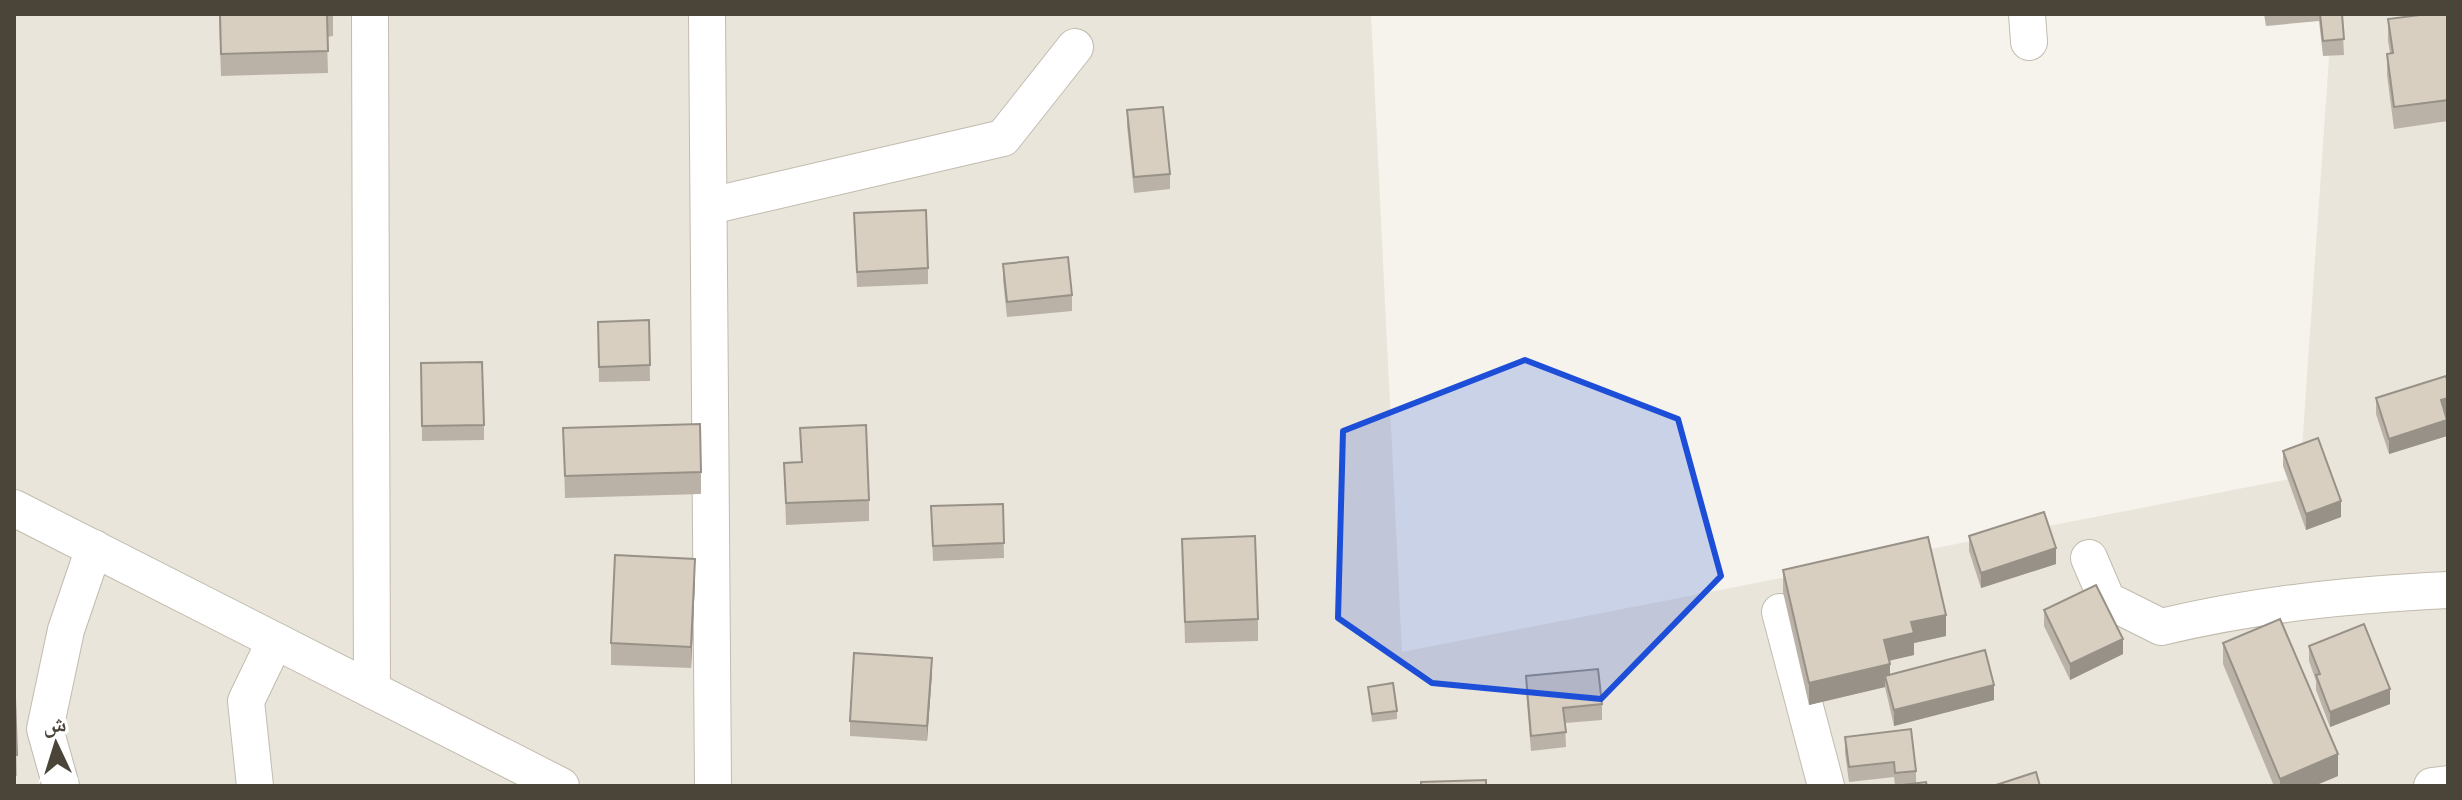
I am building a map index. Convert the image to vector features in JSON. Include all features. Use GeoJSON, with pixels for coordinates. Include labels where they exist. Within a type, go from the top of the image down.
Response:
{"type":"FeatureCollection","features":[{"type":"Feature","properties":{"kind":"street"},"geometry":{"type":"LineString","coordinates":[[370,14],[372,690]]}},
{"type":"Feature","properties":{"kind":"street"},"geometry":{"type":"LineString","coordinates":[[707,14],[713,786]]}},
{"type":"Feature","properties":{"kind":"street"},"geometry":{"type":"LineString","coordinates":[[710,206],[1003,138],[1075,47]]}},
{"type":"Feature","properties":{"kind":"street"},"geometry":{"type":"LineString","coordinates":[[14,508],[561,786]]}},
{"type":"Feature","properties":{"kind":"street"},"geometry":{"type":"LineString","coordinates":[[61,786],[45,729],[66,630],[94,548]]}},
{"type":"Feature","properties":{"kind":"street"},"geometry":{"type":"LineString","coordinates":[[2089,558],[2107,600],[2161,627],[2300,600],[2448,590]]}},
{"type":"Feature","properties":{"kind":"street"},"geometry":{"type":"LineString","coordinates":[[1780,612],[1826,786]]}},
{"type":"Feature","properties":{"kind":"street"},"geometry":{"type":"LineString","coordinates":[[255,786],[246,701],[275,641]]}},
{"type":"Feature","properties":{"kind":"street"},"geometry":{"type":"LineString","coordinates":[[2432,786],[2448,784]]}},
{"type":"Feature","properties":{"kind":"highlighted area"},"geometry":{"type":"Polygon","coordinates":[[[1525,360],[1678,419],[1721,576],[1601,699],[1432,683],[1338,618],[1343,431],[1525,360]]]}},
{"type":"Feature","properties":{"kind":"shaded area"},"geometry":{"type":"Polygon","coordinates":[[[14,14],[1371,14],[1402,652],[2300,477],[2332,14],[2448,14],[2448,786],[14,786],[14,14]]]}},
{"type":"Feature","properties":{"kind":"building"},"geometry":{"type":"Polygon","coordinates":[[[220,14],[333,14],[327,15],[328,51],[221,54],[220,14]]]}},
{"type":"Feature","properties":{"kind":"building"},"geometry":{"type":"Polygon","coordinates":[[[2320,14],[2342,14],[2344,39],[2323,41],[2320,14]]]}},
{"type":"Feature","properties":{"kind":"building"},"geometry":{"type":"Polygon","coordinates":[[[2448,14],[2448,100],[2394,107],[2387,54],[2393,53],[2388,19],[2448,14]]]}},
{"type":"Feature","properties":{"kind":"building"},"geometry":{"type":"Polygon","coordinates":[[[1163,107],[1170,174],[1134,177],[1127,110],[1163,107]]]}},
{"type":"Feature","properties":{"kind":"building"},"geometry":{"type":"Polygon","coordinates":[[[926,210],[928,268],[857,272],[854,213],[926,210]]]}},
{"type":"Feature","properties":{"kind":"building"},"geometry":{"type":"Polygon","coordinates":[[[1068,257],[1072,295],[1007,302],[1003,264],[1068,257]]]}},
{"type":"Feature","properties":{"kind":"building"},"geometry":{"type":"Polygon","coordinates":[[[649,320],[650,365],[599,367],[598,322],[649,320]]]}},
{"type":"Feature","properties":{"kind":"building"},"geometry":{"type":"Polygon","coordinates":[[[482,362],[484,425],[422,426],[421,363],[482,362]]]}},
{"type":"Feature","properties":{"kind":"building"},"geometry":{"type":"Polygon","coordinates":[[[2446,376],[2448,398],[2441,400],[2447,420],[2389,439],[2376,398],[2446,376]]]}},
{"type":"Feature","properties":{"kind":"building"},"geometry":{"type":"Polygon","coordinates":[[[700,424],[701,472],[565,476],[563,428],[700,424]]]}},
{"type":"Feature","properties":{"kind":"building"},"geometry":{"type":"Polygon","coordinates":[[[866,425],[869,500],[786,503],[784,463],[802,462],[800,428],[866,425]]]}},
{"type":"Feature","properties":{"kind":"building"},"geometry":{"type":"Polygon","coordinates":[[[2318,438],[2341,501],[2306,514],[2283,451],[2318,438]]]}},
{"type":"Feature","properties":{"kind":"building"},"geometry":{"type":"Polygon","coordinates":[[[1003,504],[1004,543],[933,546],[931,506],[1003,504]]]}},
{"type":"Feature","properties":{"kind":"building"},"geometry":{"type":"Polygon","coordinates":[[[2044,512],[2056,548],[1981,573],[1969,536],[2044,512]]]}},
{"type":"Feature","properties":{"kind":"building"},"geometry":{"type":"Polygon","coordinates":[[[1255,536],[1258,619],[1185,622],[1182,539],[1255,536]]]}},
{"type":"Feature","properties":{"kind":"building"},"geometry":{"type":"Polygon","coordinates":[[[1928,537],[1946,615],[1911,622],[1914,633],[1884,640],[1890,664],[1809,683],[1783,570],[1928,537]]]}},
{"type":"Feature","properties":{"kind":"building"},"geometry":{"type":"Polygon","coordinates":[[[615,555],[695,559],[691,647],[611,643],[615,555]]]}},
{"type":"Feature","properties":{"kind":"building"},"geometry":{"type":"Polygon","coordinates":[[[2096,585],[2123,639],[2070,664],[2044,610],[2096,585]]]}},
{"type":"Feature","properties":{"kind":"building"},"geometry":{"type":"Polygon","coordinates":[[[2280,619],[2338,754],[2280,779],[2223,643],[2280,619]]]}},
{"type":"Feature","properties":{"kind":"building"},"geometry":{"type":"Polygon","coordinates":[[[2364,624],[2390,689],[2330,712],[2309,646],[2364,624]]]}},
{"type":"Feature","properties":{"kind":"building"},"geometry":{"type":"Polygon","coordinates":[[[1985,650],[1994,685],[1894,710],[1885,676],[1985,650]]]}},
{"type":"Feature","properties":{"kind":"building"},"geometry":{"type":"Polygon","coordinates":[[[854,653],[932,658],[927,726],[850,721],[854,653]]]}},
{"type":"Feature","properties":{"kind":"building"},"geometry":{"type":"Polygon","coordinates":[[[14,669],[17,755],[14,755],[14,669]]]}},
{"type":"Feature","properties":{"kind":"building"},"geometry":{"type":"Polygon","coordinates":[[[1598,669],[1602,704],[1563,708],[1566,732],[1531,736],[1526,676],[1598,669]]]}},
{"type":"Feature","properties":{"kind":"building"},"geometry":{"type":"Polygon","coordinates":[[[1393,683],[1397,711],[1372,714],[1368,687],[1393,683]]]}},
{"type":"Feature","properties":{"kind":"building"},"geometry":{"type":"Polygon","coordinates":[[[1911,729],[1916,771],[1895,773],[1894,762],[1849,767],[1845,737],[1911,729]]]}},
{"type":"Feature","properties":{"kind":"building"},"geometry":{"type":"Polygon","coordinates":[[[2036,772],[2040,786],[1993,786],[2036,772]]]}},
{"type":"Feature","properties":{"kind":"building"},"geometry":{"type":"Polygon","coordinates":[[[1486,780],[1486,786],[1421,786],[1421,782],[1486,780]]]}},
{"type":"Feature","properties":{"kind":"building"},"geometry":{"type":"Polygon","coordinates":[[[1926,782],[1927,786],[1894,786],[1926,782]]]}}]}
